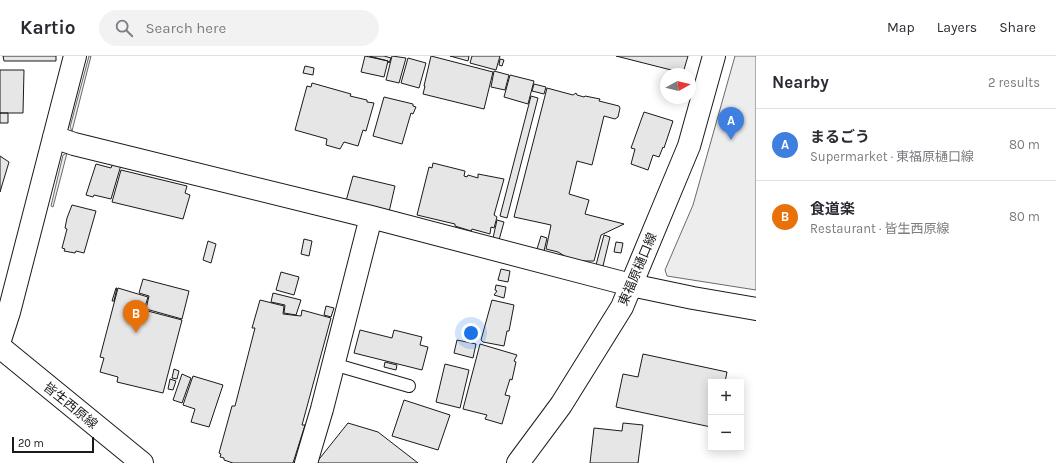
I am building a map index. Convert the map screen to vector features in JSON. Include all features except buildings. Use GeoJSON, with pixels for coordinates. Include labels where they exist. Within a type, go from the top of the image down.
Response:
{"type":"FeatureCollection","features":[{"type":"Feature","properties":{"kind":"street"},"geometry":{"type":"LineString","coordinates":[[0,340],[9,312],[75,56]]}},
{"type":"Feature","properties":{"kind":"street","name":"東福原樋口線"},"geometry":{"type":"LineString","coordinates":[[518,463],[561,405],[622,307],[689,146],[714,56]]}},
{"type":"Feature","properties":{"kind":"street"},"geometry":{"type":"LineString","coordinates":[[54,138],[371,217],[631,285],[756,309]]}},
{"type":"Feature","properties":{"kind":"street"},"geometry":{"type":"LineString","coordinates":[[306,463],[322,409],[371,217]]}},
{"type":"Feature","properties":{"kind":"street","name":"皆生西原線"},"geometry":{"type":"LineString","coordinates":[[0,347],[142,463]]}},
{"type":"Feature","properties":{"kind":"lane"},"geometry":{"type":"LineString","coordinates":[[333,364],[409,386]]}},
{"type":"Feature","properties":{"kind":"shaded area"},"geometry":{"type":"Polygon","coordinates":[[[89,56],[91,56],[72,131],[70,127],[89,56]]]}},
{"type":"Feature","properties":{"kind":"shaded area"},"geometry":{"type":"Polygon","coordinates":[[[735,56],[756,56],[756,290],[667,276],[665,270],[693,205],[735,56]]]}},
{"type":"Feature","properties":{"kind":"shaded area"},"geometry":{"type":"Polygon","coordinates":[[[67,153],[53,207],[51,206],[63,155],[67,153]]]}},
{"type":"Feature","properties":{"kind":"place","name":"まるごう"},"geometry":{"type":"Point","coordinates":[731,140]}},
{"type":"Feature","properties":{"kind":"place","name":"食道楽"},"geometry":{"type":"Point","coordinates":[136,333]}}]}
